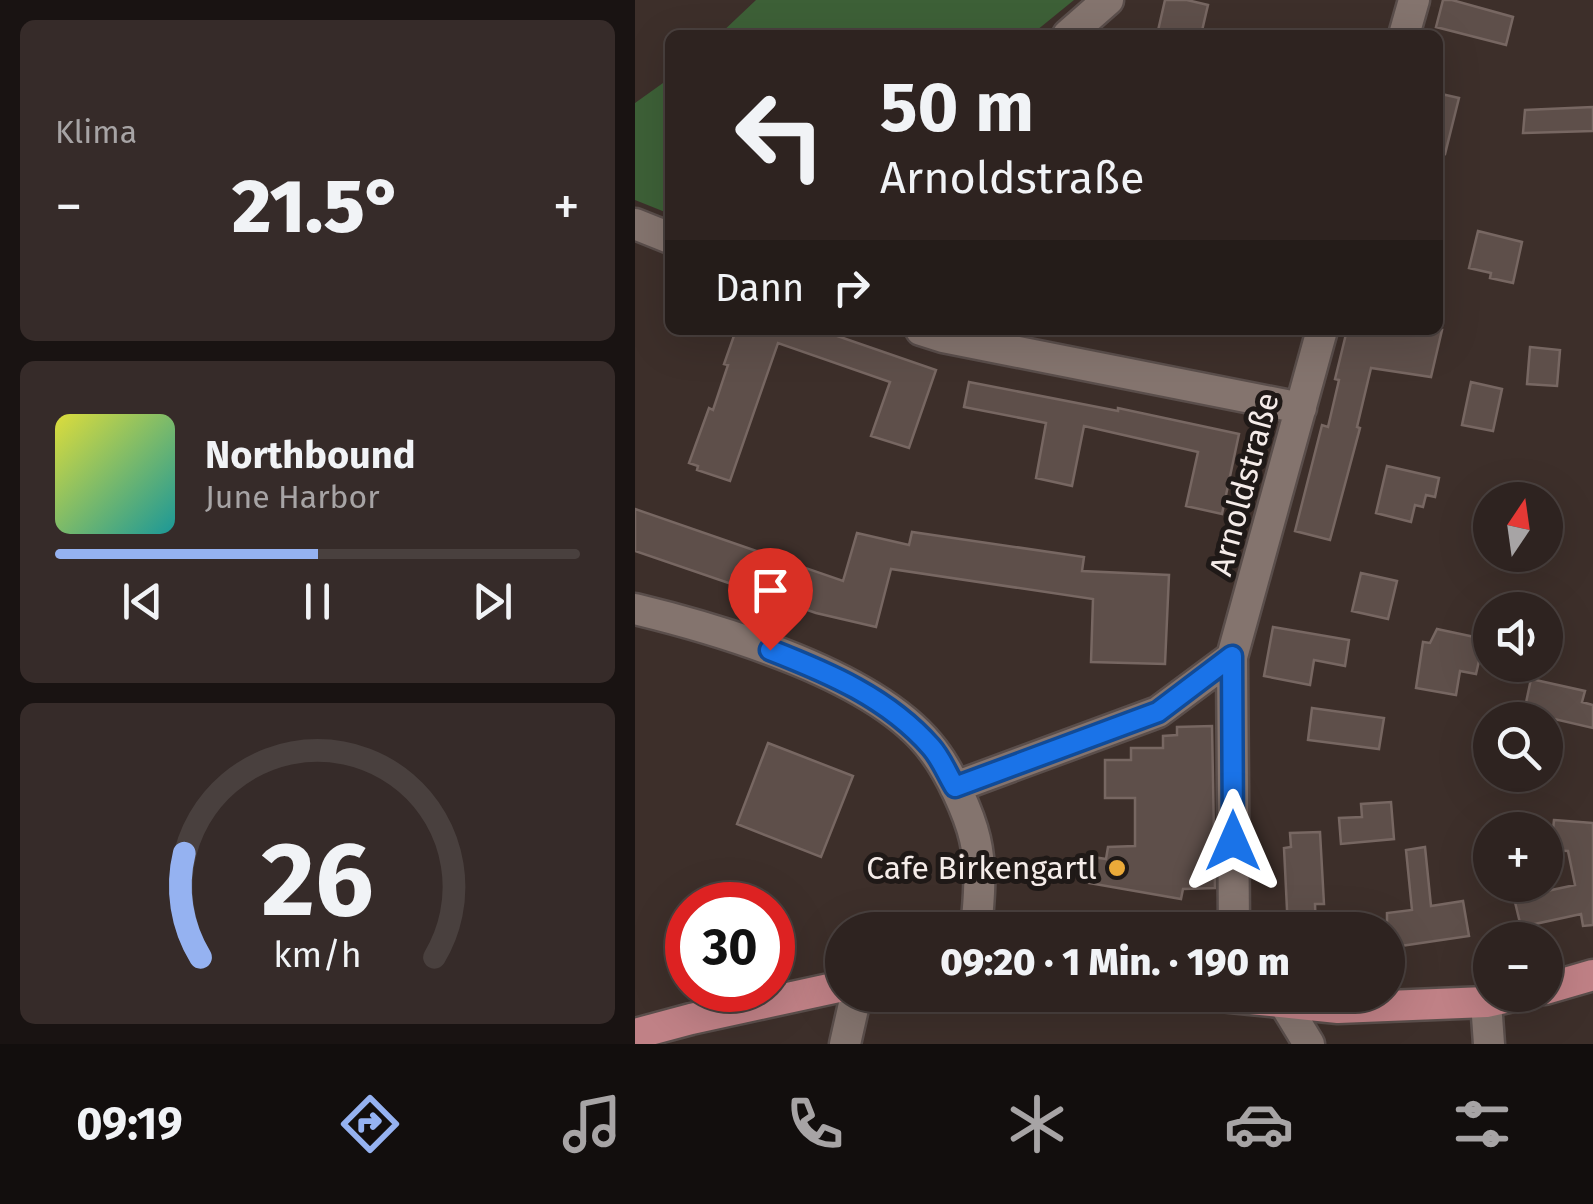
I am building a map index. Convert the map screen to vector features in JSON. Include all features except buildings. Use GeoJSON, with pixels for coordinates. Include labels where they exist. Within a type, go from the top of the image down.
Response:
{"type":"FeatureCollection","features":[{"type":"Feature","properties":{"kind":"main road"},"geometry":{"type":"LineString","coordinates":[[1563,984],[1593,975]]}},
{"type":"Feature","properties":{"kind":"main road"},"geometry":{"type":"LineString","coordinates":[[635,1034],[825,990]]}},
{"type":"Feature","properties":{"kind":"main road"},"geometry":{"type":"LineString","coordinates":[[1405,1005],[1473,1003]]}},
{"type":"Feature","properties":{"kind":"street"},"geometry":{"type":"LineString","coordinates":[[1074,30],[1108,0]]}},
{"type":"Feature","properties":{"kind":"street"},"geometry":{"type":"LineString","coordinates":[[1405,30],[1414,0]]}},
{"type":"Feature","properties":{"kind":"street"},"geometry":{"type":"LineString","coordinates":[[635,224],[665,236]]}},
{"type":"Feature","properties":{"kind":"street"},"geometry":{"type":"LineString","coordinates":[[950,335],[1301,408]]}},
{"type":"Feature","properties":{"kind":"street","name":"Arnoldstraße"},"geometry":{"type":"LineString","coordinates":[[1234,912],[1232,656],[1322,335]]}},
{"type":"Feature","properties":{"kind":"street"},"geometry":{"type":"LineString","coordinates":[[635,609],[743,640],[823,671],[899,716],[933,749],[955,787],[975,837],[980,876],[977,912]]}},
{"type":"Feature","properties":{"kind":"street"},"geometry":{"type":"LineString","coordinates":[[955,787],[1158,712],[1232,656]]}},
{"type":"Feature","properties":{"kind":"street"},"geometry":{"type":"LineString","coordinates":[[845,1044],[852,1012]]}},
{"type":"Feature","properties":{"kind":"street"},"geometry":{"type":"LineString","coordinates":[[1289,1012],[1309,1044]]}},
{"type":"Feature","properties":{"kind":"street"},"geometry":{"type":"LineString","coordinates":[[1487,1012],[1489,1044]]}},
{"type":"Feature","properties":{"kind":"green space"},"geometry":{"type":"Polygon","coordinates":[[[756,0],[1074,0],[1037,30],[724,30],[756,0]]]}},
{"type":"Feature","properties":{"kind":"green space"},"geometry":{"type":"Polygon","coordinates":[[[665,82],[665,212],[635,200],[635,103],[665,82]]]}},
{"type":"Feature","properties":{"kind":"place","name":"Cafe Birkengartl"},"geometry":{"type":"Point","coordinates":[1117,868]}},
{"type":"Feature","properties":{"kind":"route"},"geometry":{"type":"LineString","coordinates":[[770,650],[823,671],[899,716],[933,749],[955,787],[1158,712],[1232,656],[1233,841]]}}]}
